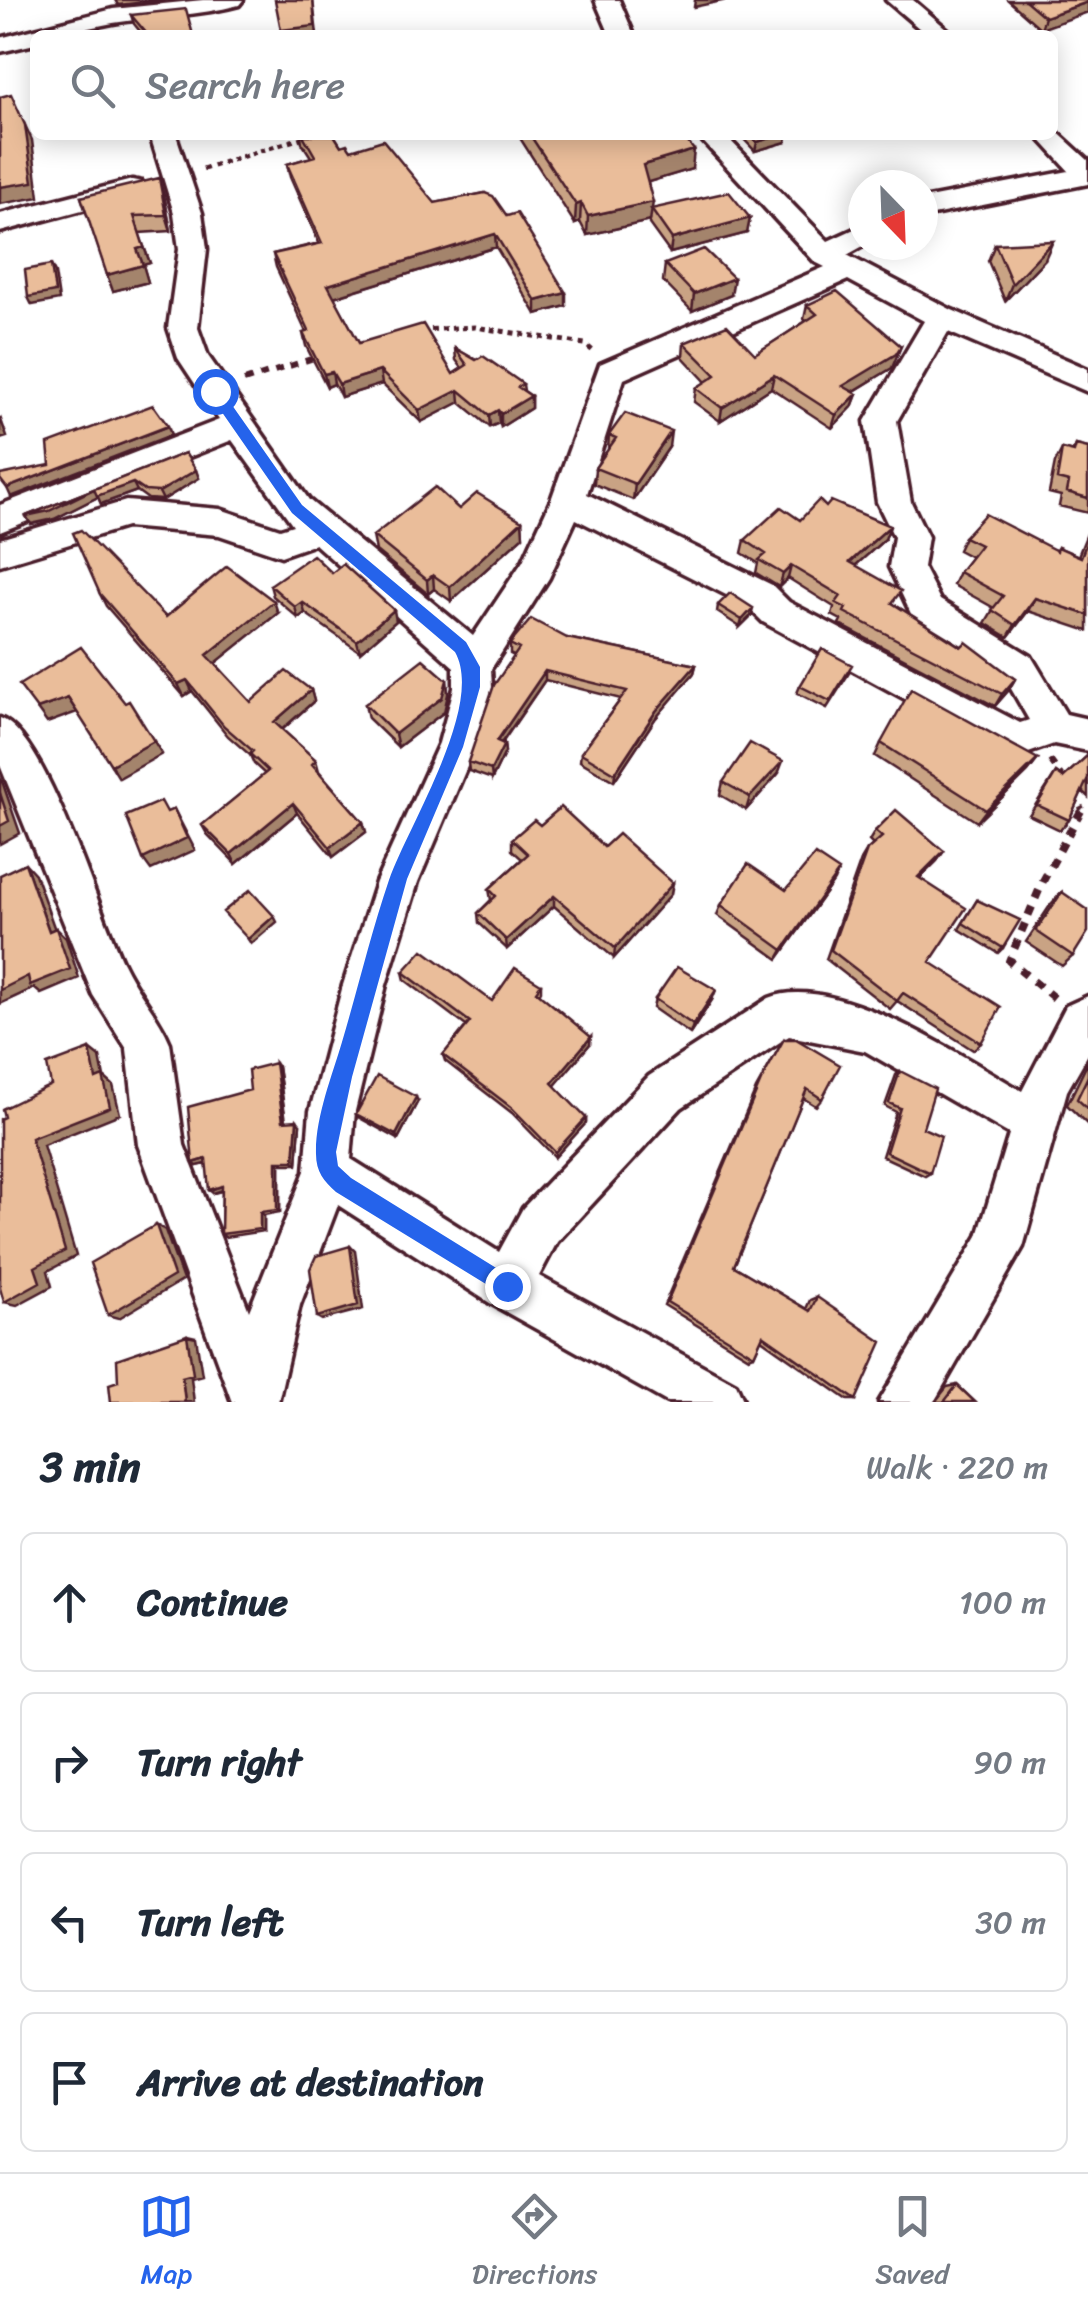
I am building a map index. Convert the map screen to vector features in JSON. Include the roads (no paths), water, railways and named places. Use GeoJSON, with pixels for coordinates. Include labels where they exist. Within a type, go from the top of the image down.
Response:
{"type":"FeatureCollection","features":[{"type":"Feature","properties":{"kind":"street"},"geometry":{"type":"LineString","coordinates":[[62,30],[113,17],[232,0]]}},
{"type":"Feature","properties":{"kind":"street"},"geometry":{"type":"LineString","coordinates":[[607,0],[620,30]]}},
{"type":"Feature","properties":{"kind":"street"},"geometry":{"type":"LineString","coordinates":[[898,0],[936,30]]}},
{"type":"Feature","properties":{"kind":"street"},"geometry":{"type":"LineString","coordinates":[[0,45],[30,38]]}},
{"type":"Feature","properties":{"kind":"street"},"geometry":{"type":"LineString","coordinates":[[164,140],[188,214],[193,249],[184,328],[193,358],[297,509],[461,647],[472,667],[472,687],[454,747],[398,879],[352,1040],[326,1152],[328,1171],[275,1305],[255,1398]]}},
{"type":"Feature","properties":{"kind":"street"},"geometry":{"type":"LineString","coordinates":[[715,140],[837,261],[942,318],[1088,382]]}},
{"type":"Feature","properties":{"kind":"street"},"geometry":{"type":"LineString","coordinates":[[1054,140],[1088,175]]}},
{"type":"Feature","properties":{"kind":"street"},"geometry":{"type":"LineString","coordinates":[[938,205],[1088,175]]}},
{"type":"Feature","properties":{"kind":"street"},"geometry":{"type":"LineString","coordinates":[[0,223],[174,178]]}},
{"type":"Feature","properties":{"kind":"street"},"geometry":{"type":"LineString","coordinates":[[472,667],[537,568],[568,500],[611,372],[837,261],[848,250]]}},
{"type":"Feature","properties":{"kind":"street"},"geometry":{"type":"LineString","coordinates":[[568,500],[759,595],[776,612],[1017,740],[1058,732],[1018,668],[927,610],[906,566],[911,538],[894,502],[881,421],[942,318]]}},
{"type":"Feature","properties":{"kind":"street"},"geometry":{"type":"LineString","coordinates":[[0,519],[237,424]]}},
{"type":"Feature","properties":{"kind":"street"},"geometry":{"type":"LineString","coordinates":[[0,552],[126,514],[220,522],[280,544],[318,529]]}},
{"type":"Feature","properties":{"kind":"street"},"geometry":{"type":"LineString","coordinates":[[0,734],[23,767],[108,980],[148,1043],[161,1144],[255,1398]]}},
{"type":"Feature","properties":{"kind":"street"},"geometry":{"type":"LineString","coordinates":[[507,1286],[540,1225],[665,1092],[784,1014],[872,1030],[1035,1124]]}},
{"type":"Feature","properties":{"kind":"street"},"geometry":{"type":"LineString","coordinates":[[905,1402],[999,1247],[1047,1084],[1085,1019]]}},
{"type":"Feature","properties":{"kind":"street"},"geometry":{"type":"LineString","coordinates":[[328,1171],[507,1286],[718,1402]]}}]}
